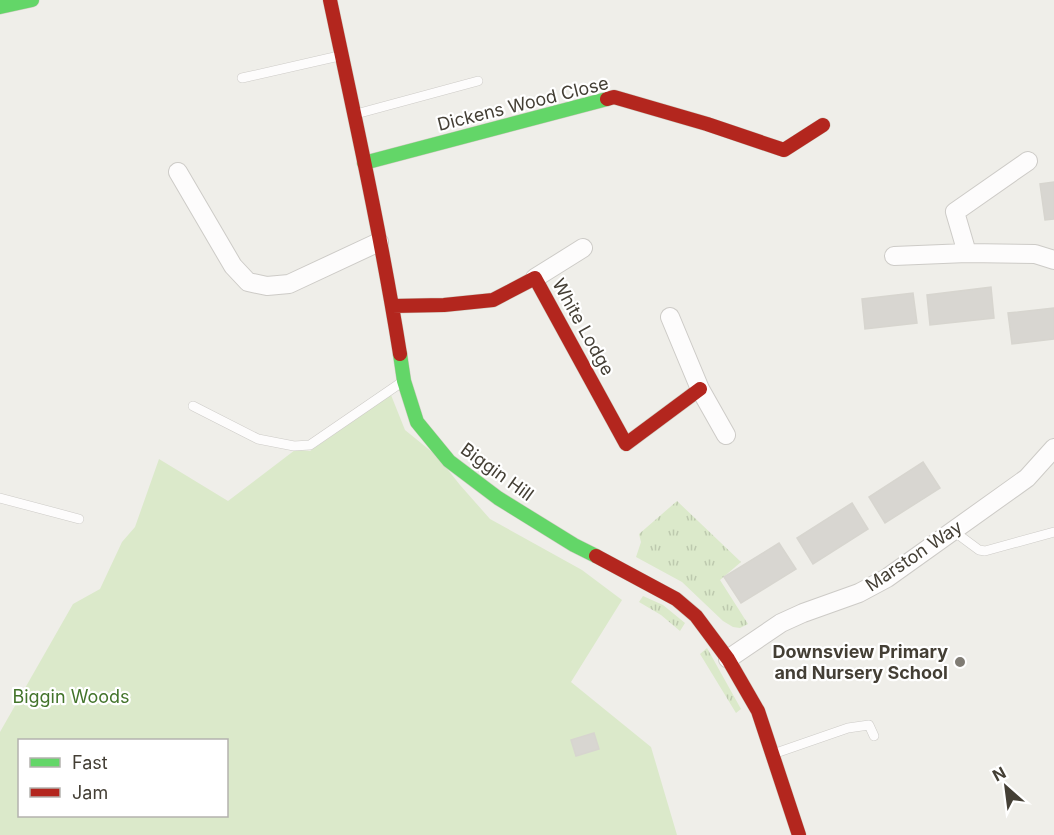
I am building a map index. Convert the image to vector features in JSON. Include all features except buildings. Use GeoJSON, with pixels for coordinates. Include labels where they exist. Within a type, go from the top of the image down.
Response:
{"type":"FeatureCollection","features":[{"type":"Feature","properties":{"kind":"street"},"geometry":{"type":"LineString","coordinates":[[0,7],[30,0]]}},
{"type":"Feature","properties":{"kind":"street","name":"Biggin Hill"},"geometry":{"type":"LineString","coordinates":[[330,0],[392,306],[404,381],[417,422],[449,461],[498,498],[574,545],[676,599],[696,616],[728,659],[758,711],[799,835]]}},
{"type":"Feature","properties":{"kind":"street","name":"Dickens Wood Close"},"geometry":{"type":"LineString","coordinates":[[364,163],[614,97],[784,150],[823,125]]}},
{"type":"Feature","properties":{"kind":"street"},"geometry":{"type":"LineString","coordinates":[[967,253],[955,212],[1028,161]]}},
{"type":"Feature","properties":{"kind":"street"},"geometry":{"type":"LineString","coordinates":[[178,172],[233,266],[248,282],[267,286],[289,284],[379,242]]}},
{"type":"Feature","properties":{"kind":"street"},"geometry":{"type":"LineString","coordinates":[[535,278],[583,248]]}},
{"type":"Feature","properties":{"kind":"street"},"geometry":{"type":"LineString","coordinates":[[894,256],[967,253],[1035,254],[1054,260]]}},
{"type":"Feature","properties":{"kind":"street","name":"White Lodge"},"geometry":{"type":"LineString","coordinates":[[392,306],[444,305],[493,300],[535,278],[626,444],[700,389]]}},
{"type":"Feature","properties":{"kind":"street"},"geometry":{"type":"LineString","coordinates":[[670,318],[700,389],[726,435]]}},
{"type":"Feature","properties":{"kind":"street","name":"Marston Way"},"geometry":{"type":"LineString","coordinates":[[728,659],[781,623],[802,613],[860,593],[887,579],[1027,478],[1054,448]]}},
{"type":"Feature","properties":{"kind":"lane"},"geometry":{"type":"LineString","coordinates":[[242,78],[342,56]]}},
{"type":"Feature","properties":{"kind":"lane"},"geometry":{"type":"LineString","coordinates":[[354,115],[478,81]]}},
{"type":"Feature","properties":{"kind":"lane"},"geometry":{"type":"LineString","coordinates":[[194,406],[258,439],[294,446],[310,446],[404,381]]}},
{"type":"Feature","properties":{"kind":"lane"},"geometry":{"type":"LineString","coordinates":[[0,498],[79,519]]}},
{"type":"Feature","properties":{"kind":"lane"},"geometry":{"type":"LineString","coordinates":[[952,530],[979,550],[985,551],[1054,532]]}},
{"type":"Feature","properties":{"kind":"lane"},"geometry":{"type":"LineString","coordinates":[[772,755],[848,728],[869,725],[874,736]]}},
{"type":"Feature","properties":{"kind":"green space","name":"Biggin Woods"},"geometry":{"type":"Polygon","coordinates":[[[391,395],[405,430],[437,456],[490,519],[582,570],[622,600],[571,682],[651,747],[677,835],[0,835],[0,732],[73,604],[100,589],[122,542],[135,527],[159,459],[228,501],[295,450],[310,451],[391,395]]]}},
{"type":"Feature","properties":{"kind":"green space"},"geometry":{"type":"Polygon","coordinates":[[[677,501],[741,562],[720,580],[748,624],[740,628],[733,627],[723,621],[682,582],[636,557],[641,542],[639,534],[677,501]]]}},
{"type":"Feature","properties":{"kind":"green space"},"geometry":{"type":"Polygon","coordinates":[[[643,596],[663,605],[685,623],[680,631],[661,615],[639,602],[643,596]]]}},
{"type":"Feature","properties":{"kind":"green space"},"geometry":{"type":"Polygon","coordinates":[[[707,648],[741,709],[736,713],[700,654],[707,648]]]}},
{"type":"Feature","properties":{"kind":"traffic: fast"},"geometry":{"type":"LineString","coordinates":[[0,7],[32,0]]}},
{"type":"Feature","properties":{"kind":"traffic: fast"},"geometry":{"type":"LineString","coordinates":[[364,163],[607,99]]}},
{"type":"Feature","properties":{"kind":"traffic: fast"},"geometry":{"type":"LineString","coordinates":[[400,354],[404,381],[417,422],[449,461],[498,498],[596,556]]}},
{"type":"Feature","properties":{"kind":"traffic: jam"},"geometry":{"type":"LineString","coordinates":[[330,0],[376,221],[400,354]]}},
{"type":"Feature","properties":{"kind":"traffic: jam"},"geometry":{"type":"LineString","coordinates":[[607,99],[614,97],[707,124],[784,150],[823,125]]}},
{"type":"Feature","properties":{"kind":"traffic: jam"},"geometry":{"type":"LineString","coordinates":[[392,306],[444,305],[493,300],[535,278],[626,444],[700,389]]}},
{"type":"Feature","properties":{"kind":"traffic: jam"},"geometry":{"type":"LineString","coordinates":[[596,556],[676,599],[696,616],[728,659],[758,711],[799,835]]}},
{"type":"Feature","properties":{"kind":"place","name":"Downsview Primary and Nursery School"},"geometry":{"type":"Point","coordinates":[960,662]}}]}
